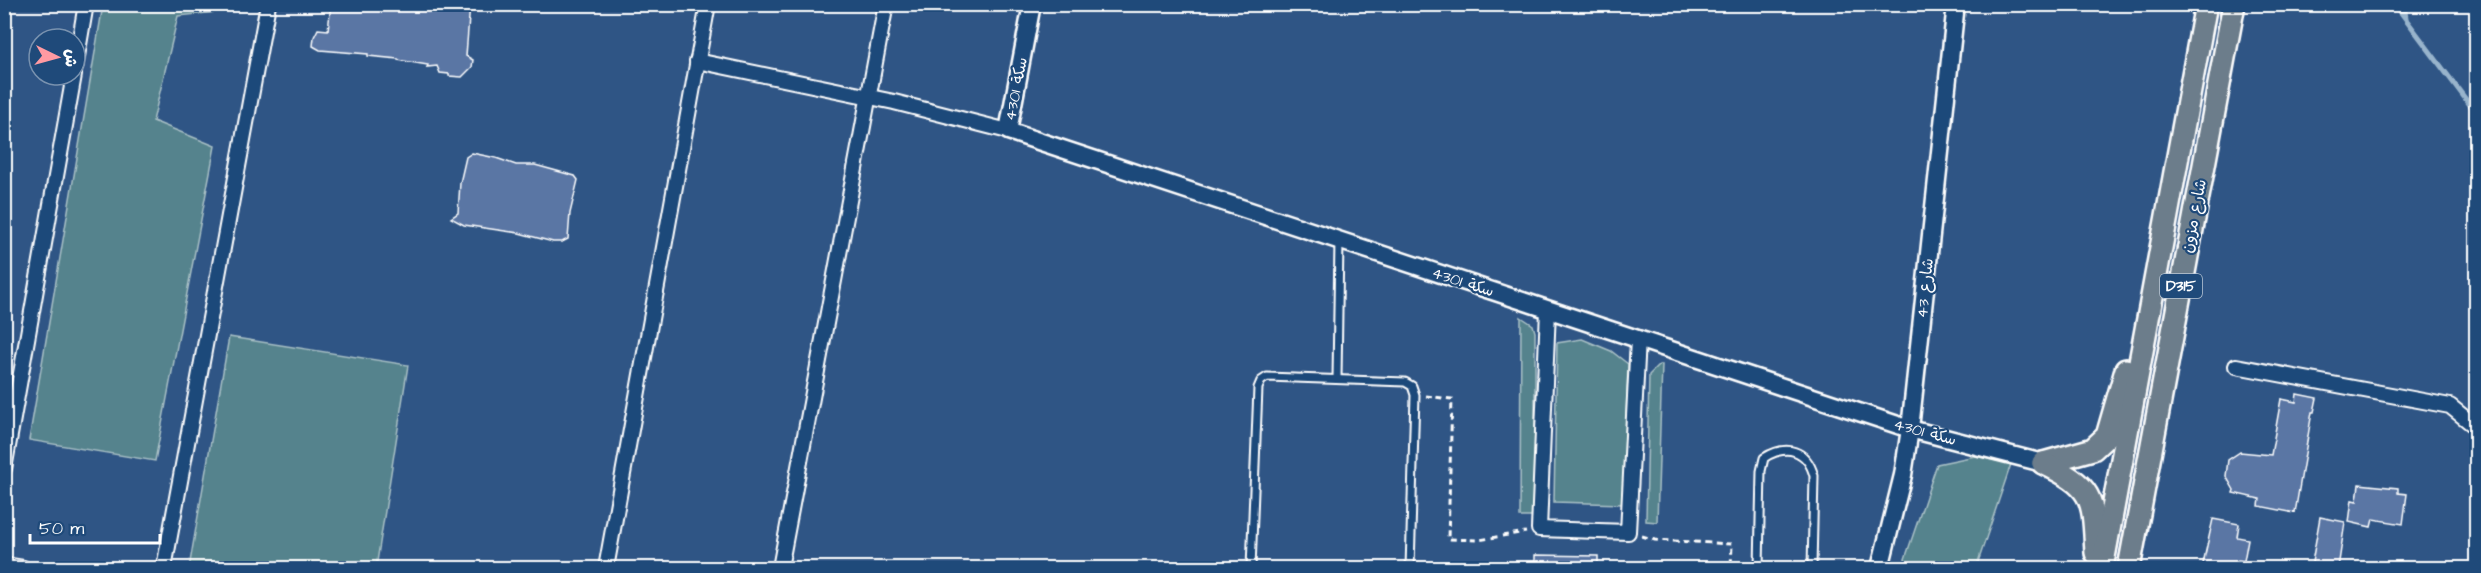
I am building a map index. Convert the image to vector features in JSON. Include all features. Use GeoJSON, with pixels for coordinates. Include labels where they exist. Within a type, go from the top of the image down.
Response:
{"type":"FeatureCollection","features":[{"type":"Feature","properties":{"kind":"main road","name":"شارع مزون"},"geometry":{"type":"LineString","coordinates":[[2102,568],[2206,4]]}},
{"type":"Feature","properties":{"kind":"main road","name":"شارع مزون"},"geometry":{"type":"LineString","coordinates":[[2129,568],[2234,4]]}},
{"type":"Feature","properties":{"kind":"main road"},"geometry":{"type":"LineString","coordinates":[[2043,463],[2093,448],[2107,436],[2160,252]]}},
{"type":"Feature","properties":{"kind":"main road"},"geometry":{"type":"LineString","coordinates":[[2043,463],[2071,476],[2085,490],[2094,510],[2096,568]]}},
{"type":"Feature","properties":{"kind":"street"},"geometry":{"type":"LineString","coordinates":[[82,27],[86,4]]}},
{"type":"Feature","properties":{"kind":"street"},"geometry":{"type":"LineString","coordinates":[[164,568],[268,4]]}},
{"type":"Feature","properties":{"kind":"street"},"geometry":{"type":"LineString","coordinates":[[606,568],[708,4]]}},
{"type":"Feature","properties":{"kind":"street"},"geometry":{"type":"LineString","coordinates":[[780,568],[886,4]]}},
{"type":"Feature","properties":{"kind":"street","name":"سكة 4301"},"geometry":{"type":"LineString","coordinates":[[1032,4],[1008,131],[1910,429],[2043,463]]}},
{"type":"Feature","properties":{"kind":"street","name":"شارع 43"},"geometry":{"type":"LineString","coordinates":[[1880,568],[1903,475],[1910,429],[1956,4]]}},
{"type":"Feature","properties":{"kind":"street"},"geometry":{"type":"LineString","coordinates":[[697,61],[867,96],[1008,131]]}},
{"type":"Feature","properties":{"kind":"street"},"geometry":{"type":"LineString","coordinates":[[4,469],[72,87]]}},
{"type":"Feature","properties":{"kind":"street"},"geometry":{"type":"LineString","coordinates":[[1548,310],[1539,530],[1628,532],[1638,339]]}},
{"type":"Feature","properties":{"kind":"street"},"geometry":{"type":"LineString","coordinates":[[2236,366],[2450,406],[2476,427]]}},
{"type":"Feature","properties":{"kind":"street"},"geometry":{"type":"LineString","coordinates":[[2139,568],[2140,508]]}},
{"type":"Feature","properties":{"kind":"street"},"geometry":{"type":"LineString","coordinates":[[4,565],[23,568]]}},
{"type":"Feature","properties":{"kind":"lane"},"geometry":{"type":"LineString","coordinates":[[1337,379],[1340,241]]}},
{"type":"Feature","properties":{"kind":"lane"},"geometry":{"type":"LineString","coordinates":[[1251,568],[1258,388],[1261,381],[1268,377],[1405,382],[1412,386],[1415,394],[1410,568]]}},
{"type":"Feature","properties":{"kind":"lane"},"geometry":{"type":"LineString","coordinates":[[1759,568],[1761,471],[1764,458],[1774,452],[1786,450],[1798,453],[1810,462],[1814,476],[1812,568]]}},
{"type":"Feature","properties":{"kind":"path"},"geometry":{"type":"LineString","coordinates":[[1415,394],[1452,399],[1448,539],[1479,540],[1539,530]]}},
{"type":"Feature","properties":{"kind":"path"},"geometry":{"type":"LineString","coordinates":[[1628,532],[1655,540],[1732,544],[1731,568]]}},
{"type":"Feature","properties":{"kind":"green space"},"geometry":{"type":"Polygon","coordinates":[[[103,5],[237,5],[236,10],[178,16],[153,121],[215,146],[155,461],[29,440],[103,5]]]}},
{"type":"Feature","properties":{"kind":"green space"},"geometry":{"type":"Polygon","coordinates":[[[1521,317],[1533,325],[1535,332],[1535,517],[1520,517],[1521,317]]]}},
{"type":"Feature","properties":{"kind":"green space"},"geometry":{"type":"Polygon","coordinates":[[[229,337],[408,365],[376,568],[189,568],[229,337]]]}},
{"type":"Feature","properties":{"kind":"green space"},"geometry":{"type":"Polygon","coordinates":[[[1582,339],[1611,351],[1628,364],[1623,504],[1554,502],[1557,343],[1582,339]]]}},
{"type":"Feature","properties":{"kind":"green space"},"geometry":{"type":"Polygon","coordinates":[[[1659,365],[1662,365],[1657,522],[1646,521],[1649,375],[1659,365]]]}},
{"type":"Feature","properties":{"kind":"green space"},"geometry":{"type":"Polygon","coordinates":[[[1975,456],[2011,464],[1976,568],[1902,568],[1937,464],[1975,456]]]}},
{"type":"Feature","properties":{"kind":"building"},"geometry":{"type":"Polygon","coordinates":[[[331,4],[470,4],[466,56],[473,60],[472,67],[462,77],[449,76],[449,74],[440,73],[437,66],[427,67],[428,65],[368,56],[368,54],[320,50],[313,46],[314,37],[318,29],[328,30],[331,4]]]}},
{"type":"Feature","properties":{"kind":"building"},"geometry":{"type":"Polygon","coordinates":[[[472,153],[516,165],[535,165],[575,176],[578,180],[570,213],[568,239],[553,242],[519,233],[464,225],[451,218],[458,213],[460,183],[466,157],[472,153]]]}},
{"type":"Feature","properties":{"kind":"building"},"geometry":{"type":"Polygon","coordinates":[[[2297,394],[2317,398],[2314,412],[2312,412],[2295,513],[2259,506],[2260,499],[2233,493],[2234,490],[2226,476],[2228,460],[2240,452],[2271,455],[2281,399],[2296,402],[2297,394]]]}},
{"type":"Feature","properties":{"kind":"building"},"geometry":{"type":"Polygon","coordinates":[[[2359,484],[2398,488],[2398,493],[2407,494],[2403,524],[2373,519],[2371,527],[2349,522],[2352,500],[2357,501],[2359,484]]]}},
{"type":"Feature","properties":{"kind":"building"},"geometry":{"type":"Polygon","coordinates":[[[2320,517],[2345,522],[2338,568],[2311,568],[2320,517]]]}},
{"type":"Feature","properties":{"kind":"building"},"geometry":{"type":"Polygon","coordinates":[[[2213,519],[2239,524],[2237,537],[2248,539],[2244,561],[2238,560],[2236,568],[2202,568],[2213,519]]]}},
{"type":"Feature","properties":{"kind":"building"},"geometry":{"type":"Polygon","coordinates":[[[1535,555],[1598,556],[1598,568],[1535,568],[1535,555]]]}},
{"type":"Feature","properties":{"kind":"waterway"},"geometry":{"type":"LineString","coordinates":[[2392,4],[2396,6],[2476,113]]}},
{"type":"Feature","properties":{"kind":"waterway"},"geometry":{"type":"LineString","coordinates":[[2404,4],[2406,18]]}}]}
